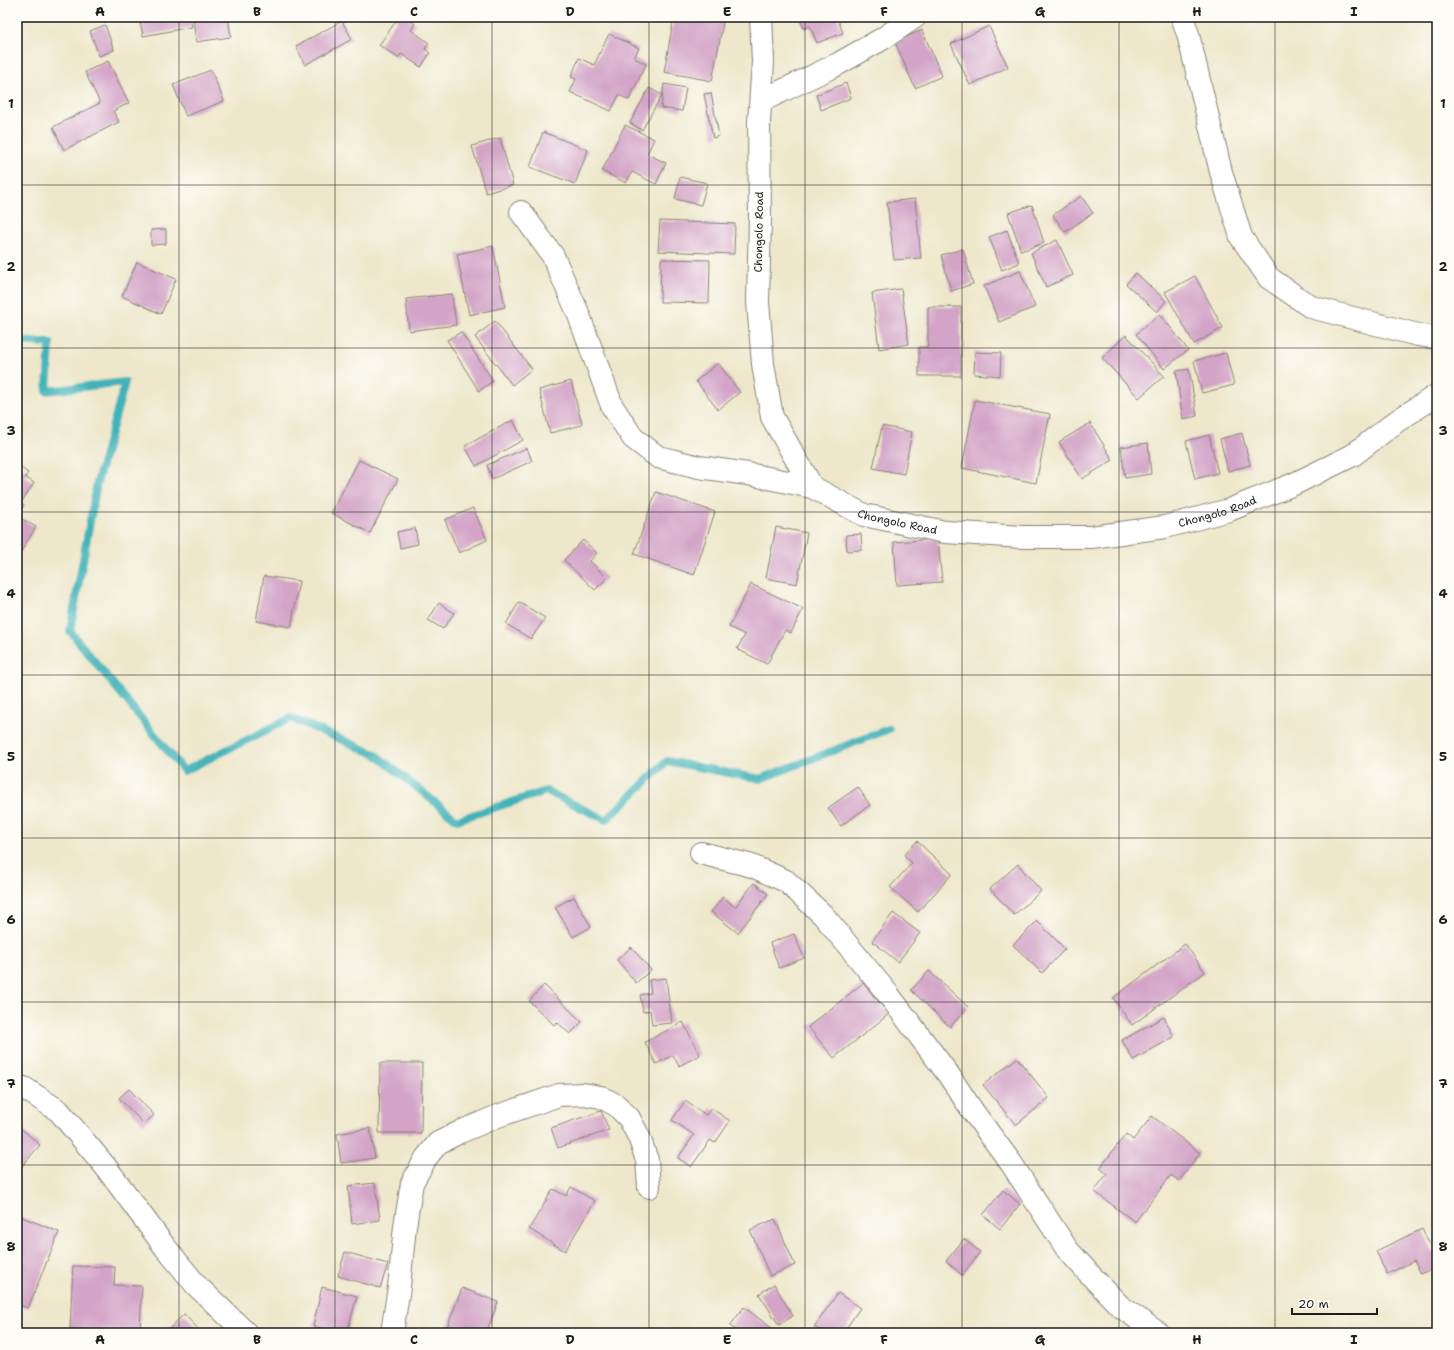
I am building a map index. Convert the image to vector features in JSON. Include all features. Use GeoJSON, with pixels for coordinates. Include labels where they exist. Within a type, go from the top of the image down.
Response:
{"type":"FeatureCollection","features":[{"type":"Feature","properties":{"kind":"street","name":"Chongolo Road"},"geometry":{"type":"LineString","coordinates":[[760,17],[763,62],[759,122],[760,218],[758,302],[763,364],[772,417],[812,487],[864,515],[945,532],[1022,537],[1091,537],[1165,527],[1229,510],[1294,484],[1353,455],[1397,421],[1437,395]]}},
{"type":"Feature","properties":{"kind":"street"},"geometry":{"type":"LineString","coordinates":[[761,101],[838,64],[882,39],[916,17]]}},
{"type":"Feature","properties":{"kind":"street"},"geometry":{"type":"LineString","coordinates":[[1182,17],[1188,34],[1221,172],[1241,237],[1269,278],[1311,307],[1418,336],[1437,338]]}},
{"type":"Feature","properties":{"kind":"street"},"geometry":{"type":"LineString","coordinates":[[521,212],[553,256],[578,313],[612,406],[633,438],[658,457],[699,467],[748,474],[812,487]]}},
{"type":"Feature","properties":{"kind":"street"},"geometry":{"type":"LineString","coordinates":[[701,853],[752,866],[786,881],[824,915],[888,994],[948,1074],[974,1113],[1011,1163],[1067,1249],[1120,1306],[1158,1333]]}},
{"type":"Feature","properties":{"kind":"street"},"geometry":{"type":"LineString","coordinates":[[17,1086],[24,1088],[59,1111],[105,1166],[165,1247],[196,1285],[246,1333]]}},
{"type":"Feature","properties":{"kind":"street"},"geometry":{"type":"LineString","coordinates":[[392,1333],[412,1182],[426,1158],[438,1142],[491,1119],[559,1095],[583,1094],[601,1097],[616,1105],[629,1118],[639,1137],[647,1160],[650,1187]]}},
{"type":"Feature","properties":{"kind":"building"},"geometry":{"type":"Polygon","coordinates":[[[139,17],[190,17],[192,27],[143,36],[139,17]]]}},
{"type":"Feature","properties":{"kind":"building"},"geometry":{"type":"Polygon","coordinates":[[[228,17],[231,37],[196,42],[193,18],[228,17]]]}},
{"type":"Feature","properties":{"kind":"building"},"geometry":{"type":"Polygon","coordinates":[[[399,17],[406,17],[415,24],[411,30],[429,43],[425,49],[430,53],[421,67],[401,54],[398,58],[379,45],[399,17]]]}},
{"type":"Feature","properties":{"kind":"building"},"geometry":{"type":"Polygon","coordinates":[[[674,17],[724,18],[712,81],[664,72],[674,17]]]}},
{"type":"Feature","properties":{"kind":"building"},"geometry":{"type":"Polygon","coordinates":[[[799,17],[837,17],[843,33],[817,43],[810,26],[804,29],[799,17]]]}},
{"type":"Feature","properties":{"kind":"building"},"geometry":{"type":"Polygon","coordinates":[[[342,21],[352,39],[305,65],[296,46],[342,21]]]}},
{"type":"Feature","properties":{"kind":"building"},"geometry":{"type":"Polygon","coordinates":[[[105,25],[114,50],[99,56],[90,31],[105,25]]]}},
{"type":"Feature","properties":{"kind":"building"},"geometry":{"type":"Polygon","coordinates":[[[989,26],[1008,67],[970,85],[951,44],[989,26]]]}},
{"type":"Feature","properties":{"kind":"building"},"geometry":{"type":"Polygon","coordinates":[[[922,30],[942,76],[915,88],[895,42],[922,30]]]}},
{"type":"Feature","properties":{"kind":"building"},"geometry":{"type":"Polygon","coordinates":[[[609,34],[639,48],[634,58],[646,64],[629,100],[619,95],[611,111],[570,92],[576,79],[571,77],[579,58],[594,65],[609,34]]]}},
{"type":"Feature","properties":{"kind":"building"},"geometry":{"type":"Polygon","coordinates":[[[108,61],[129,103],[113,111],[119,122],[64,150],[53,127],[100,103],[85,72],[108,61]]]}},
{"type":"Feature","properties":{"kind":"building"},"geometry":{"type":"Polygon","coordinates":[[[211,70],[224,101],[186,116],[173,85],[211,70]]]}},
{"type":"Feature","properties":{"kind":"building"},"geometry":{"type":"Polygon","coordinates":[[[846,83],[851,98],[821,110],[816,95],[846,83]]]}},
{"type":"Feature","properties":{"kind":"building"},"geometry":{"type":"Polygon","coordinates":[[[664,84],[686,88],[682,111],[661,108],[664,84]]]}},
{"type":"Feature","properties":{"kind":"building"},"geometry":{"type":"Polygon","coordinates":[[[649,88],[662,95],[642,130],[630,123],[649,88]]]}},
{"type":"Feature","properties":{"kind":"building"},"geometry":{"type":"Polygon","coordinates":[[[711,93],[719,136],[713,138],[704,94],[711,93]]]}},
{"type":"Feature","properties":{"kind":"building"},"geometry":{"type":"Polygon","coordinates":[[[625,125],[654,139],[647,154],[666,163],[656,184],[632,172],[626,183],[602,171],[625,125]]]}},
{"type":"Feature","properties":{"kind":"building"},"geometry":{"type":"Polygon","coordinates":[[[543,132],[588,150],[575,184],[530,167],[543,132]]]}},
{"type":"Feature","properties":{"kind":"building"},"geometry":{"type":"Polygon","coordinates":[[[500,138],[513,185],[486,193],[472,146],[500,138]]]}},
{"type":"Feature","properties":{"kind":"building"},"geometry":{"type":"Polygon","coordinates":[[[680,177],[707,183],[701,205],[675,199],[680,177]]]}},
{"type":"Feature","properties":{"kind":"building"},"geometry":{"type":"Polygon","coordinates":[[[1081,196],[1093,213],[1065,232],[1053,215],[1081,196]]]}},
{"type":"Feature","properties":{"kind":"building"},"geometry":{"type":"Polygon","coordinates":[[[915,199],[921,258],[894,260],[887,202],[915,199]]]}},
{"type":"Feature","properties":{"kind":"building"},"geometry":{"type":"Polygon","coordinates":[[[1032,205],[1044,243],[1021,251],[1008,213],[1032,205]]]}},
{"type":"Feature","properties":{"kind":"building"},"geometry":{"type":"Polygon","coordinates":[[[660,221],[735,224],[734,254],[658,251],[660,221]]]}},
{"type":"Feature","properties":{"kind":"building"},"geometry":{"type":"Polygon","coordinates":[[[166,229],[166,244],[151,245],[151,230],[166,229]]]}},
{"type":"Feature","properties":{"kind":"building"},"geometry":{"type":"Polygon","coordinates":[[[1007,230],[1019,263],[1002,270],[989,237],[1007,230]]]}},
{"type":"Feature","properties":{"kind":"building"},"geometry":{"type":"Polygon","coordinates":[[[1057,240],[1073,275],[1046,287],[1031,253],[1057,240]]]}},
{"type":"Feature","properties":{"kind":"building"},"geometry":{"type":"Polygon","coordinates":[[[1434,242],[1437,242],[1437,272],[1436,272],[1434,242]]]}},
{"type":"Feature","properties":{"kind":"building"},"geometry":{"type":"Polygon","coordinates":[[[493,246],[505,307],[469,315],[457,254],[493,246]]]}},
{"type":"Feature","properties":{"kind":"building"},"geometry":{"type":"Polygon","coordinates":[[[963,249],[973,284],[951,291],[941,255],[963,249]]]}},
{"type":"Feature","properties":{"kind":"building"},"geometry":{"type":"Polygon","coordinates":[[[661,259],[710,260],[709,303],[660,302],[661,259]]]}},
{"type":"Feature","properties":{"kind":"building"},"geometry":{"type":"Polygon","coordinates":[[[137,262],[176,279],[161,314],[122,296],[137,262]]]}},
{"type":"Feature","properties":{"kind":"building"},"geometry":{"type":"Polygon","coordinates":[[[1020,271],[1035,307],[999,322],[984,286],[1020,271]]]}},
{"type":"Feature","properties":{"kind":"building"},"geometry":{"type":"Polygon","coordinates":[[[1136,273],[1166,301],[1157,312],[1126,284],[1136,273]]]}},
{"type":"Feature","properties":{"kind":"building"},"geometry":{"type":"Polygon","coordinates":[[[1195,276],[1223,328],[1194,344],[1165,292],[1195,276]]]}},
{"type":"Feature","properties":{"kind":"building"},"geometry":{"type":"Polygon","coordinates":[[[901,289],[909,344],[879,349],[872,293],[901,289]]]}},
{"type":"Feature","properties":{"kind":"building"},"geometry":{"type":"Polygon","coordinates":[[[452,294],[456,325],[409,331],[406,299],[452,294]]]}},
{"type":"Feature","properties":{"kind":"building"},"geometry":{"type":"Polygon","coordinates":[[[928,307],[961,307],[961,376],[919,376],[919,347],[928,347],[928,307]]]}},
{"type":"Feature","properties":{"kind":"building"},"geometry":{"type":"Polygon","coordinates":[[[1160,314],[1188,350],[1164,369],[1136,334],[1160,314]]]}},
{"type":"Feature","properties":{"kind":"building"},"geometry":{"type":"Polygon","coordinates":[[[495,321],[532,369],[512,385],[475,337],[495,321]]]}},
{"type":"Feature","properties":{"kind":"building"},"geometry":{"type":"Polygon","coordinates":[[[461,332],[493,381],[479,391],[447,340],[461,332]]]}},
{"type":"Feature","properties":{"kind":"building"},"geometry":{"type":"Polygon","coordinates":[[[1126,335],[1164,376],[1139,398],[1102,358],[1126,335]]]}},
{"type":"Feature","properties":{"kind":"building"},"geometry":{"type":"Polygon","coordinates":[[[975,352],[1001,353],[1000,376],[974,374],[975,352]]]}},
{"type":"Feature","properties":{"kind":"building"},"geometry":{"type":"Polygon","coordinates":[[[1226,353],[1234,385],[1202,393],[1194,361],[1226,353]]]}},
{"type":"Feature","properties":{"kind":"building"},"geometry":{"type":"Polygon","coordinates":[[[718,363],[740,392],[718,410],[696,381],[718,363]]]}},
{"type":"Feature","properties":{"kind":"building"},"geometry":{"type":"Polygon","coordinates":[[[1189,369],[1197,416],[1183,419],[1176,371],[1189,369]]]}},
{"type":"Feature","properties":{"kind":"building"},"geometry":{"type":"Polygon","coordinates":[[[571,381],[582,425],[550,433],[539,390],[571,381]]]}},
{"type":"Feature","properties":{"kind":"building"},"geometry":{"type":"Polygon","coordinates":[[[975,400],[1050,414],[1036,483],[962,468],[975,400]]]}},
{"type":"Feature","properties":{"kind":"building"},"geometry":{"type":"Polygon","coordinates":[[[513,420],[523,440],[476,466],[465,446],[513,420]]]}},
{"type":"Feature","properties":{"kind":"building"},"geometry":{"type":"Polygon","coordinates":[[[1090,423],[1113,460],[1082,479],[1059,442],[1090,423]]]}},
{"type":"Feature","properties":{"kind":"building"},"geometry":{"type":"Polygon","coordinates":[[[882,426],[912,432],[904,474],[873,468],[882,426]]]}},
{"type":"Feature","properties":{"kind":"building"},"geometry":{"type":"Polygon","coordinates":[[[1242,433],[1250,465],[1228,471],[1220,439],[1242,433]]]}},
{"type":"Feature","properties":{"kind":"building"},"geometry":{"type":"Polygon","coordinates":[[[1209,435],[1218,473],[1195,479],[1186,441],[1209,435]]]}},
{"type":"Feature","properties":{"kind":"building"},"geometry":{"type":"Polygon","coordinates":[[[1148,443],[1151,474],[1125,478],[1121,447],[1148,443]]]}},
{"type":"Feature","properties":{"kind":"building"},"geometry":{"type":"Polygon","coordinates":[[[527,448],[532,461],[492,479],[487,465],[527,448]]]}},
{"type":"Feature","properties":{"kind":"building"},"geometry":{"type":"Polygon","coordinates":[[[359,460],[398,479],[370,533],[331,513],[359,460]]]}},
{"type":"Feature","properties":{"kind":"building"},"geometry":{"type":"Polygon","coordinates":[[[17,465],[28,473],[25,477],[34,483],[21,503],[24,505],[17,516],[17,465]]]}},
{"type":"Feature","properties":{"kind":"building"},"geometry":{"type":"Polygon","coordinates":[[[656,492],[715,512],[694,575],[634,554],[656,492]]]}},
{"type":"Feature","properties":{"kind":"building"},"geometry":{"type":"Polygon","coordinates":[[[473,508],[487,540],[459,553],[445,520],[473,508]]]}},
{"type":"Feature","properties":{"kind":"building"},"geometry":{"type":"Polygon","coordinates":[[[20,518],[36,527],[17,558],[17,523],[20,518]]]}},
{"type":"Feature","properties":{"kind":"building"},"geometry":{"type":"Polygon","coordinates":[[[776,527],[807,533],[797,584],[766,578],[776,527]]]}},
{"type":"Feature","properties":{"kind":"building"},"geometry":{"type":"Polygon","coordinates":[[[415,528],[418,544],[400,548],[397,532],[415,528]]]}},
{"type":"Feature","properties":{"kind":"building"},"geometry":{"type":"Polygon","coordinates":[[[861,534],[862,550],[847,551],[846,535],[861,534]]]}},
{"type":"Feature","properties":{"kind":"building"},"geometry":{"type":"Polygon","coordinates":[[[938,539],[942,582],[897,585],[894,542],[938,539]]]}},
{"type":"Feature","properties":{"kind":"building"},"geometry":{"type":"Polygon","coordinates":[[[583,540],[597,553],[590,561],[607,578],[595,590],[564,560],[583,540]]]}},
{"type":"Feature","properties":{"kind":"building"},"geometry":{"type":"Polygon","coordinates":[[[264,576],[299,581],[291,627],[256,621],[264,576]]]}},
{"type":"Feature","properties":{"kind":"building"},"geometry":{"type":"Polygon","coordinates":[[[751,584],[803,609],[791,633],[785,630],[767,664],[737,649],[745,635],[729,627],[751,584]]]}},
{"type":"Feature","properties":{"kind":"building"},"geometry":{"type":"Polygon","coordinates":[[[519,602],[545,618],[531,639],[506,624],[519,602]]]}},
{"type":"Feature","properties":{"kind":"building"},"geometry":{"type":"Polygon","coordinates":[[[439,603],[454,613],[443,629],[428,620],[439,603]]]}},
{"type":"Feature","properties":{"kind":"building"},"geometry":{"type":"Polygon","coordinates":[[[858,787],[870,805],[841,826],[828,808],[858,787]]]}},
{"type":"Feature","properties":{"kind":"building"},"geometry":{"type":"Polygon","coordinates":[[[917,841],[952,874],[918,912],[890,887],[912,863],[904,855],[917,841]]]}},
{"type":"Feature","properties":{"kind":"building"},"geometry":{"type":"Polygon","coordinates":[[[1018,864],[1041,891],[1014,915],[990,889],[1018,864]]]}},
{"type":"Feature","properties":{"kind":"building"},"geometry":{"type":"Polygon","coordinates":[[[754,883],[768,894],[738,933],[711,912],[723,897],[735,907],[754,883]]]}},
{"type":"Feature","properties":{"kind":"building"},"geometry":{"type":"Polygon","coordinates":[[[574,897],[591,927],[573,937],[555,907],[574,897]]]}},
{"type":"Feature","properties":{"kind":"building"},"geometry":{"type":"Polygon","coordinates":[[[893,913],[920,933],[898,962],[872,941],[893,913]]]}},
{"type":"Feature","properties":{"kind":"building"},"geometry":{"type":"Polygon","coordinates":[[[1037,921],[1065,949],[1042,973],[1013,945],[1037,921]]]}},
{"type":"Feature","properties":{"kind":"building"},"geometry":{"type":"Polygon","coordinates":[[[794,934],[804,958],[779,968],[770,943],[794,934]]]}},
{"type":"Feature","properties":{"kind":"building"},"geometry":{"type":"Polygon","coordinates":[[[1185,944],[1205,972],[1132,1025],[1113,998],[1185,944]]]}},
{"type":"Feature","properties":{"kind":"building"},"geometry":{"type":"Polygon","coordinates":[[[631,947],[651,970],[636,983],[617,960],[631,947]]]}},
{"type":"Feature","properties":{"kind":"building"},"geometry":{"type":"Polygon","coordinates":[[[929,971],[968,1007],[950,1027],[911,990],[929,971]]]}},
{"type":"Feature","properties":{"kind":"building"},"geometry":{"type":"Polygon","coordinates":[[[666,978],[672,1023],[652,1025],[650,1010],[643,1012],[640,995],[651,993],[649,980],[666,978]]]}},
{"type":"Feature","properties":{"kind":"building"},"geometry":{"type":"Polygon","coordinates":[[[863,983],[889,1014],[834,1058],[808,1027],[863,983]]]}},
{"type":"Feature","properties":{"kind":"building"},"geometry":{"type":"Polygon","coordinates":[[[544,985],[582,1022],[570,1034],[557,1022],[554,1025],[529,1001],[544,985]]]}},
{"type":"Feature","properties":{"kind":"building"},"geometry":{"type":"Polygon","coordinates":[[[1164,1017],[1174,1037],[1133,1060],[1122,1040],[1164,1017]]]}},
{"type":"Feature","properties":{"kind":"building"},"geometry":{"type":"Polygon","coordinates":[[[683,1022],[700,1055],[679,1066],[673,1055],[656,1064],[645,1042],[683,1022]]]}},
{"type":"Feature","properties":{"kind":"building"},"geometry":{"type":"Polygon","coordinates":[[[1017,1058],[1049,1098],[1016,1125],[983,1085],[1017,1058]]]}},
{"type":"Feature","properties":{"kind":"building"},"geometry":{"type":"Polygon","coordinates":[[[380,1063],[422,1063],[421,1133],[379,1133],[380,1063]]]}},
{"type":"Feature","properties":{"kind":"building"},"geometry":{"type":"Polygon","coordinates":[[[129,1089],[154,1115],[144,1124],[119,1098],[129,1089]]]}},
{"type":"Feature","properties":{"kind":"building"},"geometry":{"type":"Polygon","coordinates":[[[685,1101],[706,1115],[711,1108],[730,1121],[715,1143],[710,1140],[691,1167],[678,1158],[694,1135],[672,1120],[685,1101]]]}},
{"type":"Feature","properties":{"kind":"building"},"geometry":{"type":"Polygon","coordinates":[[[601,1111],[609,1130],[558,1148],[551,1128],[601,1111]]]}},
{"type":"Feature","properties":{"kind":"building"},"geometry":{"type":"Polygon","coordinates":[[[1152,1116],[1200,1153],[1179,1181],[1171,1175],[1135,1222],[1094,1191],[1107,1174],[1100,1168],[1126,1134],[1133,1140],[1152,1116]]]}},
{"type":"Feature","properties":{"kind":"building"},"geometry":{"type":"Polygon","coordinates":[[[17,1125],[40,1145],[17,1172],[17,1125]]]}},
{"type":"Feature","properties":{"kind":"building"},"geometry":{"type":"Polygon","coordinates":[[[370,1128],[375,1158],[341,1163],[337,1134],[370,1128]]]}},
{"type":"Feature","properties":{"kind":"building"},"geometry":{"type":"Polygon","coordinates":[[[375,1183],[380,1220],[352,1224],[348,1186],[375,1183]]]}},
{"type":"Feature","properties":{"kind":"building"},"geometry":{"type":"Polygon","coordinates":[[[571,1187],[595,1201],[565,1251],[529,1229],[553,1189],[566,1196],[571,1187]]]}},
{"type":"Feature","properties":{"kind":"building"},"geometry":{"type":"Polygon","coordinates":[[[1003,1190],[1020,1204],[1000,1229],[983,1215],[1003,1190]]]}},
{"type":"Feature","properties":{"kind":"building"},"geometry":{"type":"Polygon","coordinates":[[[17,1215],[59,1232],[28,1308],[17,1304],[17,1215]]]}},
{"type":"Feature","properties":{"kind":"building"},"geometry":{"type":"Polygon","coordinates":[[[775,1219],[795,1265],[770,1276],[750,1230],[775,1219]]]}},
{"type":"Feature","properties":{"kind":"building"},"geometry":{"type":"Polygon","coordinates":[[[1422,1229],[1437,1259],[1437,1266],[1421,1274],[1414,1261],[1387,1274],[1376,1251],[1422,1229]]]}},
{"type":"Feature","properties":{"kind":"building"},"geometry":{"type":"Polygon","coordinates":[[[964,1239],[980,1252],[962,1275],[946,1261],[964,1239]]]}},
{"type":"Feature","properties":{"kind":"building"},"geometry":{"type":"Polygon","coordinates":[[[345,1252],[388,1264],[380,1288],[338,1276],[345,1252]]]}},
{"type":"Feature","properties":{"kind":"building"},"geometry":{"type":"Polygon","coordinates":[[[73,1266],[115,1267],[114,1285],[142,1286],[140,1331],[70,1329],[73,1266]]]}},
{"type":"Feature","properties":{"kind":"building"},"geometry":{"type":"Polygon","coordinates":[[[774,1284],[793,1316],[779,1325],[759,1294],[774,1284]]]}},
{"type":"Feature","properties":{"kind":"building"},"geometry":{"type":"Polygon","coordinates":[[[322,1287],[357,1296],[347,1333],[341,1333],[313,1326],[322,1287]]]}},
{"type":"Feature","properties":{"kind":"building"},"geometry":{"type":"Polygon","coordinates":[[[462,1288],[498,1302],[486,1333],[445,1333],[462,1288]]]}},
{"type":"Feature","properties":{"kind":"building"},"geometry":{"type":"Polygon","coordinates":[[[838,1293],[860,1308],[843,1333],[824,1333],[814,1327],[838,1293]]]}},
{"type":"Feature","properties":{"kind":"building"},"geometry":{"type":"Polygon","coordinates":[[[744,1307],[778,1333],[740,1333],[730,1326],[744,1307]]]}},
{"type":"Feature","properties":{"kind":"building"},"geometry":{"type":"Polygon","coordinates":[[[184,1314],[202,1333],[165,1333],[184,1314]]]}},
{"type":"Feature","properties":{"kind":"waterway"},"geometry":{"type":"LineString","coordinates":[[17,341],[50,343],[47,391],[125,382],[97,483],[70,631],[184,771],[291,718],[375,754],[457,820],[546,791],[606,820],[667,761],[760,779],[889,729]]}}]}
